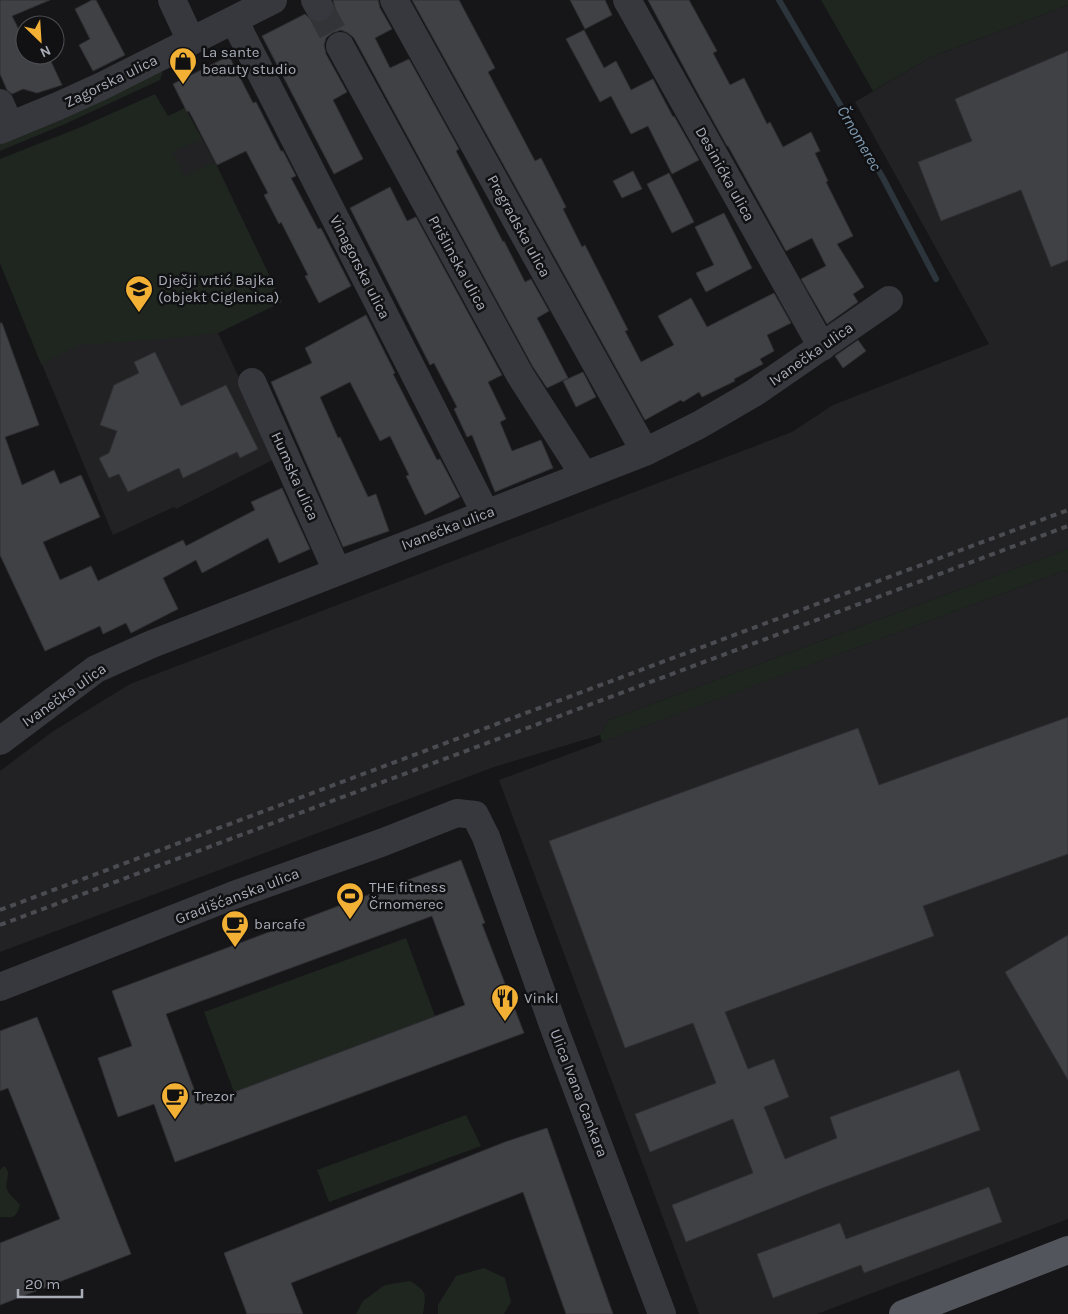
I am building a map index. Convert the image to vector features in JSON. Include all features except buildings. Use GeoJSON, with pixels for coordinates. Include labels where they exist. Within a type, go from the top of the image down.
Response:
{"type":"FeatureCollection","features":[{"type":"Feature","properties":{"kind":"main road"},"geometry":{"type":"LineString","coordinates":[[902,1314],[1068,1250]]}},
{"type":"Feature","properties":{"kind":"street"},"geometry":{"type":"LineString","coordinates":[[172,0],[191,42]]}},
{"type":"Feature","properties":{"kind":"street","name":"Zagorska ulica"},"geometry":{"type":"LineString","coordinates":[[3,120],[86,94],[273,0]]}},
{"type":"Feature","properties":{"kind":"street","name":"Pregradska ulica"},"geometry":{"type":"LineString","coordinates":[[394,0],[645,452]]}},
{"type":"Feature","properties":{"kind":"street","name":"Desinićka ulica"},"geometry":{"type":"LineString","coordinates":[[627,0],[822,347]]}},
{"type":"Feature","properties":{"kind":"street","name":"Vinagorska ulica"},"geometry":{"type":"LineString","coordinates":[[234,20],[486,514]]}},
{"type":"Feature","properties":{"kind":"street","name":"Prišlinska ulica"},"geometry":{"type":"LineString","coordinates":[[340,46],[520,375],[584,475]]}},
{"type":"Feature","properties":{"kind":"street","name":"Ivanečka ulica"},"geometry":{"type":"LineString","coordinates":[[0,741],[96,669],[152,644],[645,452],[699,425],[754,393],[889,300]]}},
{"type":"Feature","properties":{"kind":"street","name":"Humska ulica"},"geometry":{"type":"LineString","coordinates":[[252,382],[338,571]]}},
{"type":"Feature","properties":{"kind":"street","name":"Gradišćanska ulica"},"geometry":{"type":"LineString","coordinates":[[0,987],[234,895],[381,843],[457,813],[475,816]]}},
{"type":"Feature","properties":{"kind":"street","name":"Ulica Ivana Cankara"},"geometry":{"type":"LineString","coordinates":[[475,816],[486,837],[556,1033],[662,1314]]}},
{"type":"Feature","properties":{"kind":"shaded area"},"geometry":{"type":"Polygon","coordinates":[[[821,0],[1068,0],[1068,5],[931,57],[873,91],[821,0]]]}},
{"type":"Feature","properties":{"kind":"shaded area"},"geometry":{"type":"Polygon","coordinates":[[[1068,5],[1068,549],[609,720],[600,735],[494,767],[0,952],[0,771],[52,732],[130,684],[792,432],[833,405],[989,344],[855,102],[931,57],[1068,5]]]}},
{"type":"Feature","properties":{"kind":"shaded area"},"geometry":{"type":"Polygon","coordinates":[[[163,71],[160,80],[65,124],[0,151],[0,143],[76,113],[163,71]]]}},
{"type":"Feature","properties":{"kind":"shaded area","name":"Dječji vrtić Bajka (objekt Ciglenica)"},"geometry":{"type":"Polygon","coordinates":[[[155,94],[168,116],[185,108],[202,139],[173,152],[184,176],[215,162],[282,302],[218,333],[79,345],[41,364],[0,263],[0,159],[81,127],[155,94]]]}},
{"type":"Feature","properties":{"kind":"shaded area","name":"Dječji vrtić Bajka (objekt Ciglenica)"},"geometry":{"type":"Polygon","coordinates":[[[185,108],[215,162],[282,302],[218,333],[277,458],[176,509],[174,507],[113,535],[0,263],[176,113],[185,108]]]}},
{"type":"Feature","properties":{"kind":"shaded area"},"geometry":{"type":"Polygon","coordinates":[[[1068,549],[1068,573],[1066,570],[602,742],[600,735],[609,720],[1068,549]]]}},
{"type":"Feature","properties":{"kind":"shaded area"},"geometry":{"type":"Polygon","coordinates":[[[1066,570],[1068,573],[1068,1219],[817,1314],[699,1314],[499,780],[1066,570]]]}},
{"type":"Feature","properties":{"kind":"shaded area"},"geometry":{"type":"Polygon","coordinates":[[[406,938],[435,1016],[234,1092],[204,1012],[406,938]]]}},
{"type":"Feature","properties":{"kind":"shaded area"},"geometry":{"type":"Polygon","coordinates":[[[466,1115],[481,1146],[329,1202],[317,1170],[466,1115]]]}},
{"type":"Feature","properties":{"kind":"shaded area"},"geometry":{"type":"Polygon","coordinates":[[[4,1166],[8,1172],[6,1185],[8,1191],[20,1205],[13,1217],[0,1217],[0,1170],[4,1166]]]}},
{"type":"Feature","properties":{"kind":"shaded area"},"geometry":{"type":"Polygon","coordinates":[[[484,1268],[505,1278],[511,1302],[504,1314],[438,1314],[438,1305],[456,1276],[484,1268]]]}},
{"type":"Feature","properties":{"kind":"shaded area"},"geometry":{"type":"Polygon","coordinates":[[[410,1281],[423,1291],[425,1302],[423,1314],[356,1314],[363,1301],[385,1285],[410,1281]]]}},
{"type":"Feature","properties":{"kind":"waterway","name":"Črnomerec"},"geometry":{"type":"LineString","coordinates":[[779,0],[883,178],[936,279]]}},
{"type":"Feature","properties":{"kind":"tunnel"},"geometry":{"type":"LineString","coordinates":[[319,7],[340,46]]}},
{"type":"Feature","properties":{"kind":"railway"},"geometry":{"type":"LineString","coordinates":[[0,910],[1068,510]]}},
{"type":"Feature","properties":{"kind":"railway"},"geometry":{"type":"LineString","coordinates":[[0,925],[1068,526]]}},
{"type":"Feature","properties":{"kind":"place","name":"La sante beauty studio"},"geometry":{"type":"Point","coordinates":[183,85]}},
{"type":"Feature","properties":{"kind":"place","name":"Dječji vrtić Bajka (objekt Ciglenica)"},"geometry":{"type":"Point","coordinates":[139,313]}},
{"type":"Feature","properties":{"kind":"place","name":"THE fitness Črnomerec"},"geometry":{"type":"Point","coordinates":[350,920]}},
{"type":"Feature","properties":{"kind":"place","name":"barcafe"},"geometry":{"type":"Point","coordinates":[235,948]}},
{"type":"Feature","properties":{"kind":"place","name":"Vinkl"},"geometry":{"type":"Point","coordinates":[505,1022]}},
{"type":"Feature","properties":{"kind":"place","name":"Trezor"},"geometry":{"type":"Point","coordinates":[175,1120]}}]}
